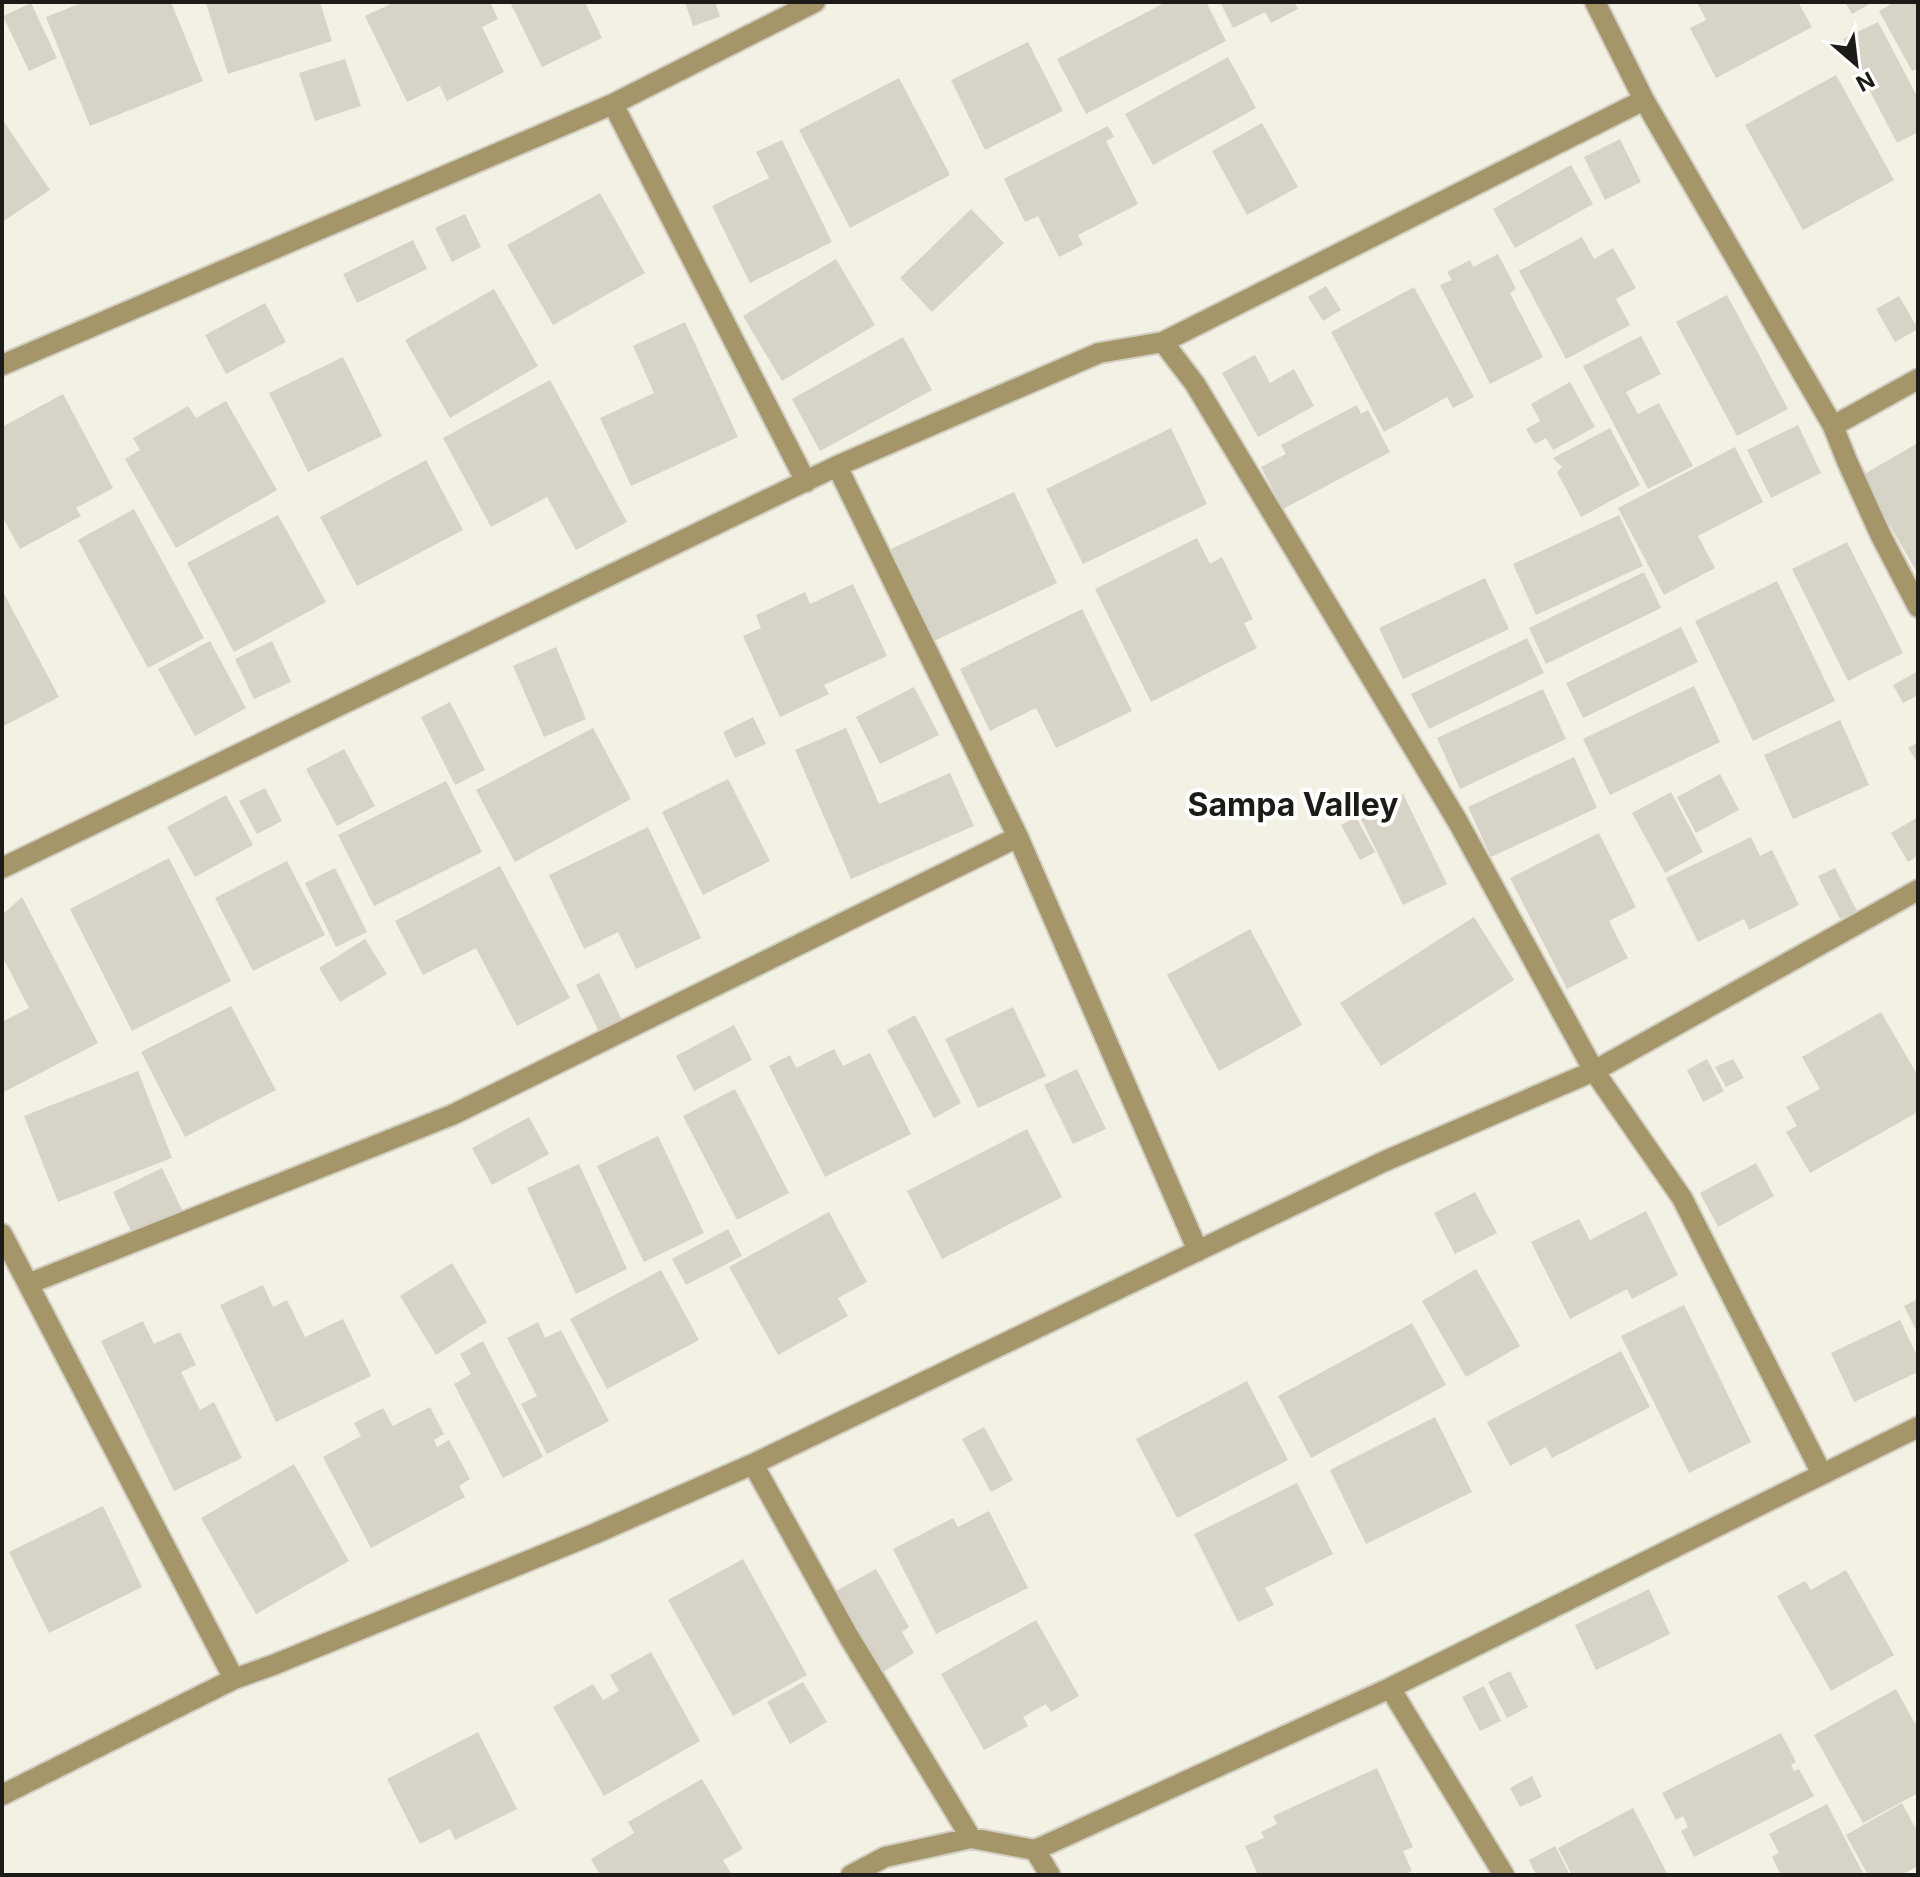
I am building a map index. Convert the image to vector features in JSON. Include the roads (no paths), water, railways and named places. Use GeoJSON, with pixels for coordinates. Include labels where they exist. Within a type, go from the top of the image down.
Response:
{"type":"FeatureCollection","features":[{"type":"Feature","properties":{"kind":"street"},"geometry":{"type":"LineString","coordinates":[[2,365],[613,104],[815,2]]}},
{"type":"Feature","properties":{"kind":"street"},"geometry":{"type":"LineString","coordinates":[[1595,2],[1644,100],[1833,426],[1881,536],[1918,607]]}},
{"type":"Feature","properties":{"kind":"street"},"geometry":{"type":"LineString","coordinates":[[2,868],[837,466],[1099,353],[1163,342],[1644,100]]}},
{"type":"Feature","properties":{"kind":"street"},"geometry":{"type":"LineString","coordinates":[[613,104],[806,482]]}},
{"type":"Feature","properties":{"kind":"street"},"geometry":{"type":"LineString","coordinates":[[1163,342],[1195,384],[1458,822],[1594,1071],[1682,1198],[1822,1474]]}},
{"type":"Feature","properties":{"kind":"street"},"geometry":{"type":"LineString","coordinates":[[1833,426],[1918,379]]}},
{"type":"Feature","properties":{"kind":"street"},"geometry":{"type":"LineString","coordinates":[[837,466],[1018,837],[1198,1251]]}},
{"type":"Feature","properties":{"kind":"street"},"geometry":{"type":"LineString","coordinates":[[28,1284],[452,1115],[1018,837]]}},
{"type":"Feature","properties":{"kind":"street"},"geometry":{"type":"LineString","coordinates":[[2,1795],[234,1679],[594,1534],[753,1464],[1385,1161],[1594,1071],[1918,890]]}},
{"type":"Feature","properties":{"kind":"street"},"geometry":{"type":"LineString","coordinates":[[2,1234],[234,1679]]}},
{"type":"Feature","properties":{"kind":"street"},"geometry":{"type":"LineString","coordinates":[[851,1875],[885,1857],[971,1838],[1035,1850],[1390,1688],[1918,1427]]}},
{"type":"Feature","properties":{"kind":"street"},"geometry":{"type":"LineString","coordinates":[[753,1464],[849,1637],[971,1838]]}},
{"type":"Feature","properties":{"kind":"street"},"geometry":{"type":"LineString","coordinates":[[1390,1688],[1504,1875]]}},
{"type":"Feature","properties":{"kind":"street"},"geometry":{"type":"LineString","coordinates":[[1035,1850],[1050,1875]]}},
{"type":"Feature","properties":{"kind":"district","name":"Sampa Valley"},"geometry":{"type":"Point","coordinates":[1293,805]}}]}
